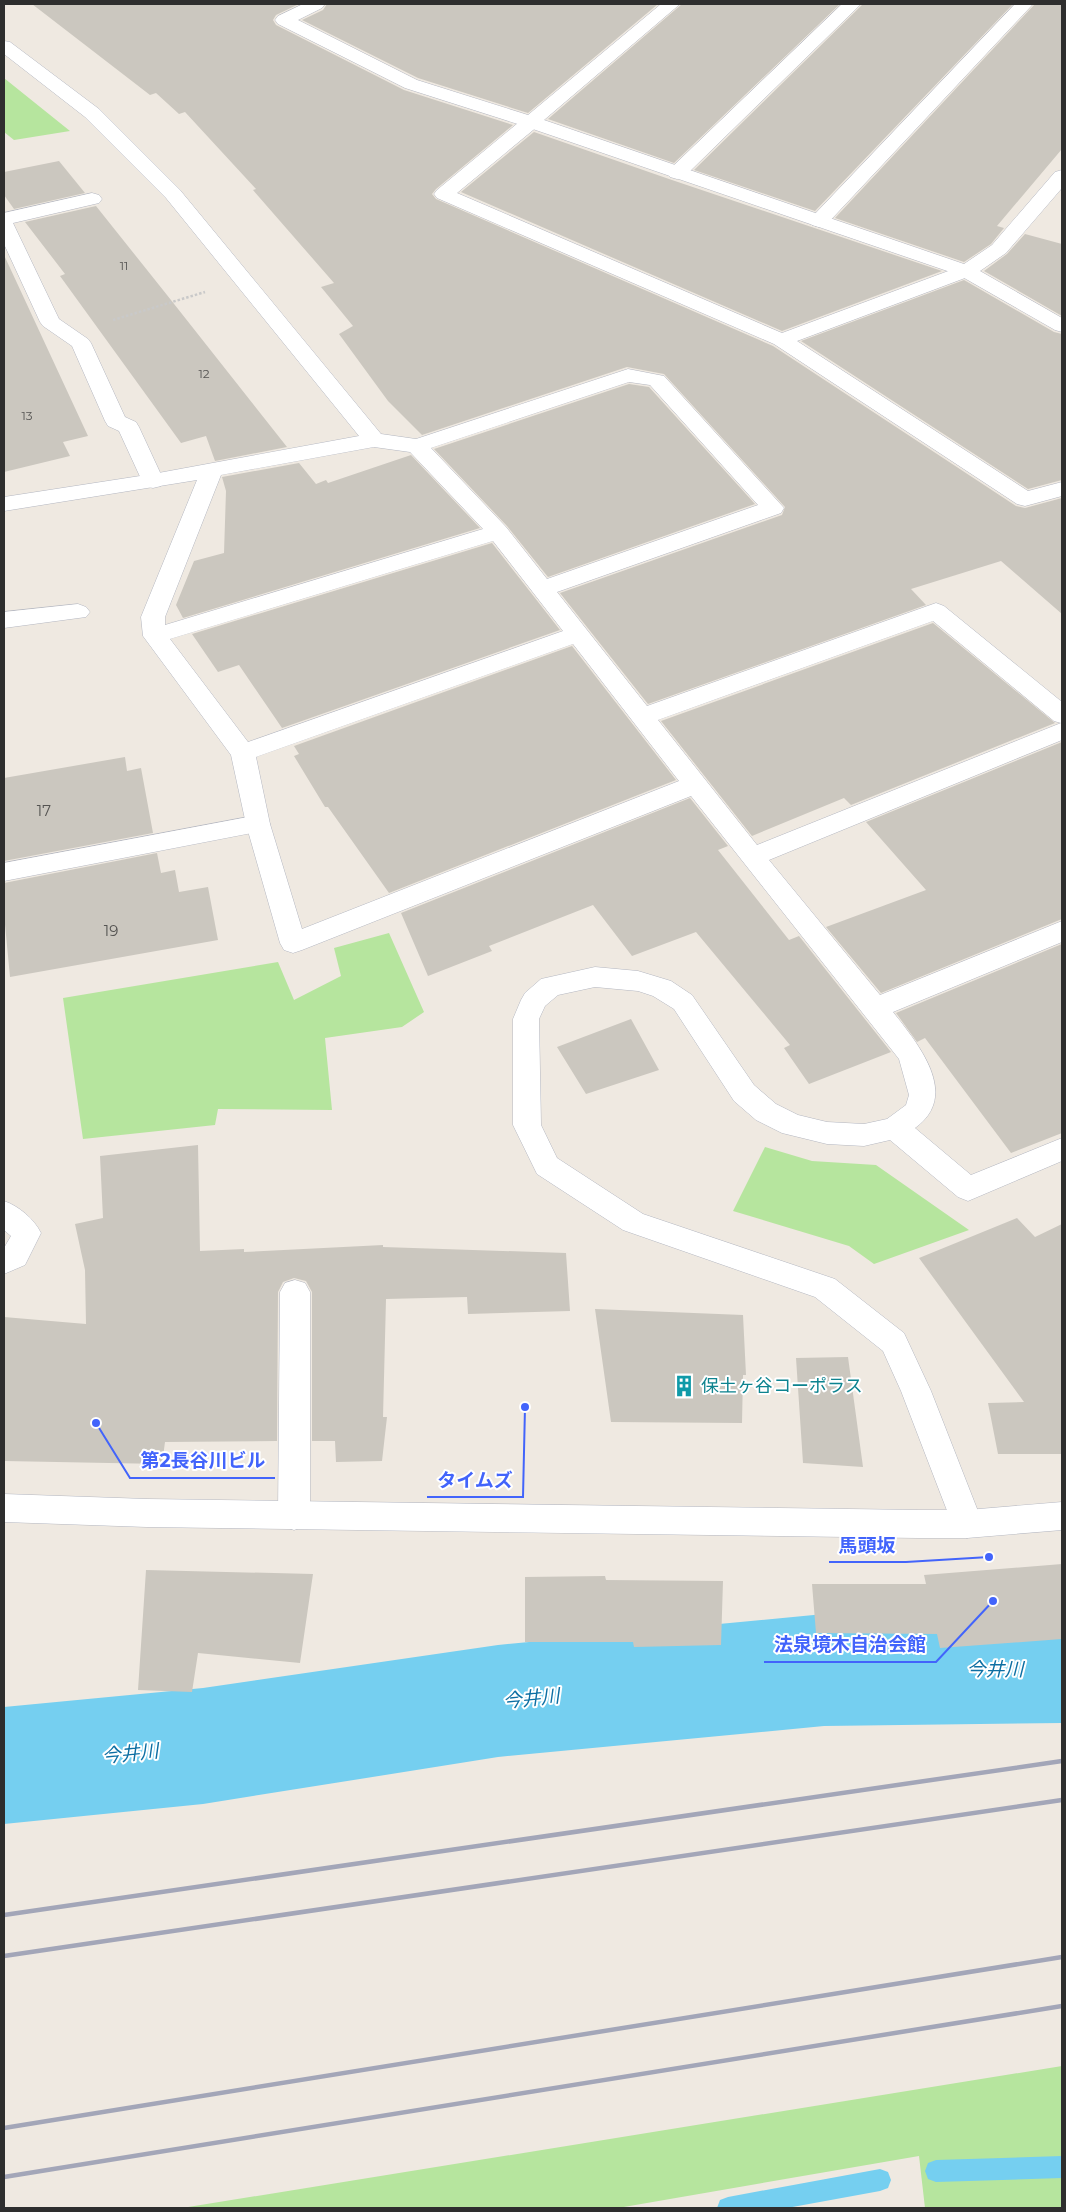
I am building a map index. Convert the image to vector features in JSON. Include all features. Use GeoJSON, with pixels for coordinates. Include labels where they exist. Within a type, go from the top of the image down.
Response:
{"type":"FeatureCollection","features":[{"type":"Feature","properties":{"kind":"street"},"geometry":{"type":"LineString","coordinates":[[316,4],[284,20],[412,84],[531,122],[966,271],[1062,326]]}},
{"type":"Feature","properties":{"kind":"street"},"geometry":{"type":"LineString","coordinates":[[671,4],[444,194],[781,340],[1025,499],[1062,490]]}},
{"type":"Feature","properties":{"kind":"street"},"geometry":{"type":"LineString","coordinates":[[677,173],[852,4]]}},
{"type":"Feature","properties":{"kind":"street"},"geometry":{"type":"LineString","coordinates":[[819,221],[1024,4]]}},
{"type":"Feature","properties":{"kind":"street"},"geometry":{"type":"LineString","coordinates":[[4,46],[92,113],[173,194],[374,440]]}},
{"type":"Feature","properties":{"kind":"street"},"geometry":{"type":"LineString","coordinates":[[781,340],[966,271],[999,249],[1062,176]]}},
{"type":"Feature","properties":{"kind":"street"},"geometry":{"type":"LineString","coordinates":[[4,219],[92,198]]}},
{"type":"Feature","properties":{"kind":"street"},"geometry":{"type":"LineString","coordinates":[[4,224],[50,322],[81,343],[116,421],[128,427],[153,481]]}},
{"type":"Feature","properties":{"kind":"street"},"geometry":{"type":"LineString","coordinates":[[4,504],[153,481],[374,440],[417,446],[628,375],[657,380],[773,508],[542,589]]}},
{"type":"Feature","properties":{"kind":"street"},"geometry":{"type":"LineString","coordinates":[[417,446],[498,532],[752,857],[876,1008],[911,1055],[923,1095],[917,1112],[895,1128],[864,1135],[827,1133],[792,1125],[766,1112],[744,1093],[683,1002],[662,988],[638,982],[595,977],[550,986],[534,1000],[526,1020],[527,1125],[547,1166],[633,1222],[825,1288],[894,1342],[916,1391],[967,1524]]}},
{"type":"Feature","properties":{"kind":"street"},"geometry":{"type":"LineString","coordinates":[[212,470],[153,616],[155,636],[243,753],[258,824],[293,944],[696,784]]}},
{"type":"Feature","properties":{"kind":"street"},"geometry":{"type":"LineString","coordinates":[[155,636],[498,532]]}},
{"type":"Feature","properties":{"kind":"street"},"geometry":{"type":"LineString","coordinates":[[643,717],[936,611],[1062,715]]}},
{"type":"Feature","properties":{"kind":"street"},"geometry":{"type":"LineString","coordinates":[[4,620],[78,612]]}},
{"type":"Feature","properties":{"kind":"street"},"geometry":{"type":"LineString","coordinates":[[243,753],[578,634]]}},
{"type":"Feature","properties":{"kind":"street"},"geometry":{"type":"LineString","coordinates":[[752,857],[1062,731]]}},
{"type":"Feature","properties":{"kind":"street"},"geometry":{"type":"LineString","coordinates":[[4,872],[258,824]]}},
{"type":"Feature","properties":{"kind":"street"},"geometry":{"type":"LineString","coordinates":[[876,1008],[1062,931]]}},
{"type":"Feature","properties":{"kind":"street"},"geometry":{"type":"LineString","coordinates":[[895,1128],[968,1189],[1062,1149]]}},
{"type":"Feature","properties":{"kind":"street"},"geometry":{"type":"LineString","coordinates":[[4,1213],[27,1233],[15,1256],[4,1262]]}},
{"type":"Feature","properties":{"kind":"street"},"geometry":{"type":"LineString","coordinates":[[294,1516],[295,1292]]}},
{"type":"Feature","properties":{"kind":"street"},"geometry":{"type":"LineString","coordinates":[[4,1508],[294,1516],[967,1524],[1062,1516]]}},
{"type":"Feature","properties":{"kind":"path"},"geometry":{"type":"LineString","coordinates":[[68,334],[210,290]]}},
{"type":"Feature","properties":{"kind":"green space"},"geometry":{"type":"Polygon","coordinates":[[[4,78],[70,131],[14,140],[4,132],[4,78]]]}},
{"type":"Feature","properties":{"kind":"green space"},"geometry":{"type":"Polygon","coordinates":[[[389,933],[424,1012],[402,1027],[325,1038],[332,1110],[218,1109],[215,1125],[83,1139],[63,998],[278,962],[294,1000],[341,976],[334,948],[389,933]]]}},
{"type":"Feature","properties":{"kind":"green space"},"geometry":{"type":"Polygon","coordinates":[[[765,1147],[812,1161],[876,1165],[969,1230],[874,1264],[849,1246],[733,1211],[765,1147]]]}},
{"type":"Feature","properties":{"kind":"green space"},"geometry":{"type":"Polygon","coordinates":[[[1062,2066],[1062,2208],[925,2208],[919,2156],[618,2208],[182,2208],[1062,2066]]]}},
{"type":"Feature","properties":{"kind":"building"},"geometry":{"type":"Polygon","coordinates":[[[32,4],[299,4],[276,15],[273,20],[276,25],[404,90],[513,125],[436,189],[432,194],[436,199],[773,346],[1016,506],[1025,508],[1062,498],[1062,614],[1001,561],[911,589],[926,605],[648,704],[560,593],[782,515],[785,507],[664,374],[627,367],[422,435],[388,401],[339,334],[353,326],[321,287],[334,283],[253,190],[256,189],[185,112],[179,114],[156,93],[150,95],[32,4]]]}},
{"type":"Feature","properties":{"kind":"building"},"geometry":{"type":"Polygon","coordinates":[[[327,4],[658,4],[528,113],[418,78],[302,20],[323,10],[327,4]]]}},
{"type":"Feature","properties":{"kind":"building"},"geometry":{"type":"Polygon","coordinates":[[[682,4],[840,4],[674,163],[548,119],[682,4]]]}},
{"type":"Feature","properties":{"kind":"building"},"geometry":{"type":"Polygon","coordinates":[[[863,4],[1013,4],[815,211],[694,170],[863,4]]]}},
{"type":"Feature","properties":{"kind":"building"},"geometry":{"type":"Polygon","coordinates":[[[1035,4],[1062,4],[1062,149],[997,226],[1004,228],[991,244],[964,262],[835,218],[1035,4]]]}},
{"type":"Feature","properties":{"kind":"building"},"geometry":{"type":"Polygon","coordinates":[[[534,132],[942,271],[782,331],[461,192],[534,132]]]}},
{"type":"Feature","properties":{"kind":"building"},"geometry":{"type":"Polygon","coordinates":[[[59,161],[85,193],[14,209],[4,195],[4,172],[59,161]]]}},
{"type":"Feature","properties":{"kind":"building"},"geometry":{"type":"Polygon","coordinates":[[[96,206],[287,447],[215,461],[206,436],[181,443],[60,276],[65,274],[25,222],[96,206]]]}},
{"type":"Feature","properties":{"kind":"building"},"geometry":{"type":"Polygon","coordinates":[[[1025,234],[1062,244],[1062,316],[984,271],[1007,254],[1025,234]]]}},
{"type":"Feature","properties":{"kind":"building"},"geometry":{"type":"Polygon","coordinates":[[[4,255],[88,436],[63,442],[70,456],[4,472],[4,255]]]}},
{"type":"Feature","properties":{"kind":"building"},"geometry":{"type":"Polygon","coordinates":[[[964,280],[1054,332],[1062,334],[1062,480],[1028,489],[801,341],[964,280]]]}},
{"type":"Feature","properties":{"kind":"building"},"geometry":{"type":"Polygon","coordinates":[[[629,384],[649,387],[755,504],[548,577],[507,526],[434,449],[629,384]]]}},
{"type":"Feature","properties":{"kind":"building"},"geometry":{"type":"Polygon","coordinates":[[[411,455],[480,528],[183,618],[176,605],[194,561],[224,553],[226,491],[222,477],[299,463],[316,484],[326,480],[328,483],[411,455]]]}},
{"type":"Feature","properties":{"kind":"building"},"geometry":{"type":"Polygon","coordinates":[[[492,543],[560,630],[282,728],[239,665],[218,672],[192,634],[492,543]]]}},
{"type":"Feature","properties":{"kind":"building"},"geometry":{"type":"Polygon","coordinates":[[[933,623],[1055,723],[851,805],[844,798],[752,836],[661,721],[933,623]]]}},
{"type":"Feature","properties":{"kind":"building"},"geometry":{"type":"Polygon","coordinates":[[[572,646],[676,780],[389,893],[328,807],[325,807],[294,756],[299,754],[294,746],[572,646]]]}},
{"type":"Feature","properties":{"kind":"building"},"geometry":{"type":"Polygon","coordinates":[[[1062,742],[1062,919],[881,993],[826,927],[926,890],[866,822],[1062,742]]]}},
{"type":"Feature","properties":{"kind":"building"},"geometry":{"type":"Polygon","coordinates":[[[125,757],[127,771],[141,768],[153,833],[4,861],[4,778],[125,757]]]}},
{"type":"Feature","properties":{"kind":"building"},"geometry":{"type":"Polygon","coordinates":[[[690,798],[728,846],[718,850],[789,940],[799,936],[891,1052],[809,1084],[784,1048],[790,1045],[696,932],[632,956],[593,905],[489,946],[492,951],[428,976],[401,913],[690,798]]]}},
{"type":"Feature","properties":{"kind":"building"},"geometry":{"type":"Polygon","coordinates":[[[157,853],[161,873],[175,870],[179,892],[208,887],[218,940],[10,977],[4,914],[4,883],[157,853]]]}},
{"type":"Feature","properties":{"kind":"building"},"geometry":{"type":"Polygon","coordinates":[[[1062,944],[1062,1133],[1011,1153],[925,1038],[917,1042],[896,1013],[1062,944]]]}},
{"type":"Feature","properties":{"kind":"building"},"geometry":{"type":"Polygon","coordinates":[[[631,1019],[659,1070],[586,1094],[557,1047],[631,1019]]]}},
{"type":"Feature","properties":{"kind":"building"},"geometry":{"type":"Polygon","coordinates":[[[198,1145],[200,1251],[244,1249],[244,1252],[383,1245],[383,1247],[566,1253],[570,1311],[468,1314],[467,1297],[386,1299],[383,1417],[387,1417],[382,1461],[336,1462],[335,1441],[312,1441],[312,1292],[306,1281],[294,1278],[283,1282],[278,1292],[277,1441],[165,1442],[162,1464],[4,1461],[4,1317],[86,1324],[85,1270],[75,1224],[103,1218],[100,1156],[198,1145]]]}},
{"type":"Feature","properties":{"kind":"building"},"geometry":{"type":"Polygon","coordinates":[[[1017,1218],[1035,1237],[1062,1224],[1062,1454],[998,1454],[988,1403],[1024,1402],[919,1258],[1017,1218]]]}},
{"type":"Feature","properties":{"kind":"building","name":"保土ヶ谷コーポラス"},"geometry":{"type":"Polygon","coordinates":[[[595,1309],[743,1315],[746,1375],[743,1375],[742,1423],[611,1422],[595,1309]]]}},
{"type":"Feature","properties":{"kind":"building"},"geometry":{"type":"Polygon","coordinates":[[[848,1357],[863,1467],[803,1463],[796,1358],[848,1357]]]}},
{"type":"Feature","properties":{"kind":"building"},"geometry":{"type":"Polygon","coordinates":[[[1062,1564],[1062,1639],[940,1648],[937,1634],[816,1633],[812,1584],[926,1584],[924,1575],[1062,1564]]]}},
{"type":"Feature","properties":{"kind":"building"},"geometry":{"type":"Polygon","coordinates":[[[146,1570],[313,1574],[300,1663],[198,1653],[192,1692],[138,1690],[146,1570]]]}},
{"type":"Feature","properties":{"kind":"building"},"geometry":{"type":"Polygon","coordinates":[[[605,1576],[606,1580],[723,1581],[721,1645],[634,1647],[633,1642],[525,1642],[525,1577],[605,1576]]]}},
{"type":"Feature","properties":{"kind":"waterway","name":"今井川"},"geometry":{"type":"LineString","coordinates":[[4,1766],[203,1746],[498,1701],[824,1670],[1062,1668]]}},
{"type":"Feature","properties":{"kind":"waterway"},"geometry":{"type":"LineString","coordinates":[[936,2171],[1062,2167]]}},
{"type":"Feature","properties":{"kind":"waterway"},"geometry":{"type":"LineString","coordinates":[[728,2208],[880,2180]]}},
{"type":"Feature","properties":{"kind":"railway"},"geometry":{"type":"LineString","coordinates":[[4,1915],[1062,1761]]}},
{"type":"Feature","properties":{"kind":"railway"},"geometry":{"type":"LineString","coordinates":[[4,1956],[1062,1800]]}},
{"type":"Feature","properties":{"kind":"railway"},"geometry":{"type":"LineString","coordinates":[[4,2128],[1062,1957]]}},
{"type":"Feature","properties":{"kind":"railway"},"geometry":{"type":"LineString","coordinates":[[4,2177],[1062,2006]]}},
{"type":"Feature","properties":{"kind":"place","name":"保土ヶ谷コーポラス"},"geometry":{"type":"Point","coordinates":[684,1386]}},
{"type":"Feature","properties":{"kind":"place","name":"タイムズ"},"geometry":{"type":"Point","coordinates":[525,1407]}},
{"type":"Feature","properties":{"kind":"place","name":"第2長谷川ビル"},"geometry":{"type":"Point","coordinates":[96,1423]}},
{"type":"Feature","properties":{"kind":"place","name":"馬頭坂"},"geometry":{"type":"Point","coordinates":[989,1557]}},
{"type":"Feature","properties":{"kind":"place","name":"法泉境木自治会館"},"geometry":{"type":"Point","coordinates":[993,1601]}}]}
